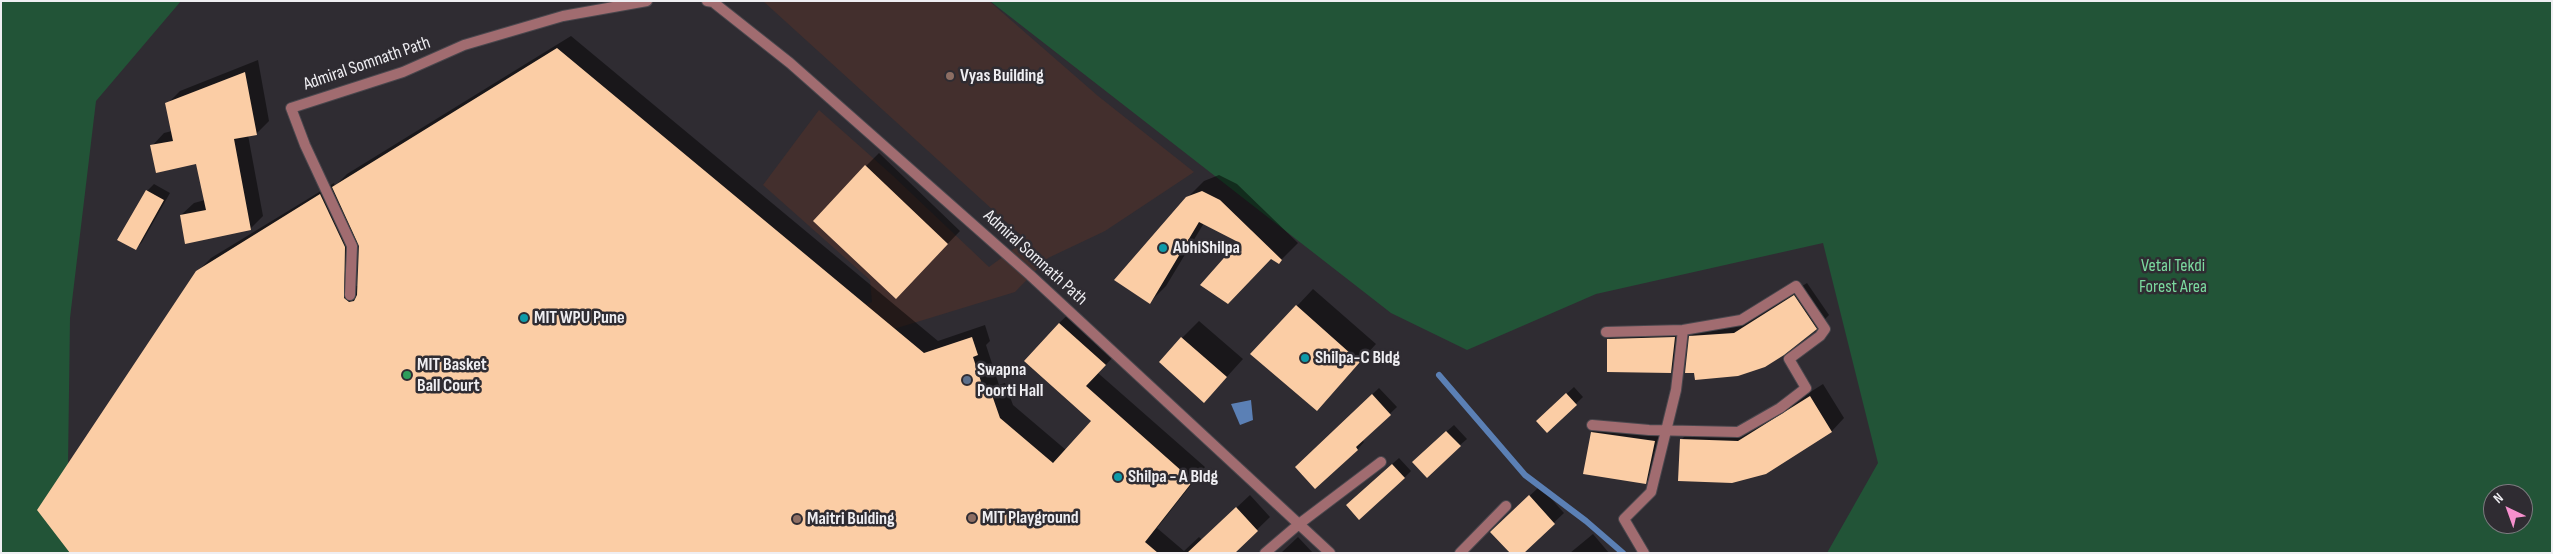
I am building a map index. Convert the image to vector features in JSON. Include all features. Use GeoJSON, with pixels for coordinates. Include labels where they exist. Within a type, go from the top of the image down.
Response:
{"type":"FeatureCollection","features":[{"type":"Feature","properties":{"kind":"street","name":"Admiral Somnath Path"},"geometry":{"type":"LineString","coordinates":[[350,295],[352,246],[291,108],[403,72],[464,45],[563,16],[647,1]]}},
{"type":"Feature","properties":{"kind":"street","name":"Admiral Somnath Path"},"geometry":{"type":"LineString","coordinates":[[707,1],[713,2],[790,63],[839,106],[1081,321],[1330,553]]}},
{"type":"Feature","properties":{"kind":"street"},"geometry":{"type":"LineString","coordinates":[[1592,425],[1649,430],[1738,432],[1780,408],[1806,388],[1788,359],[1820,336],[1824,329],[1796,286],[1741,320],[1683,330],[1606,332]]}},
{"type":"Feature","properties":{"kind":"street"},"geometry":{"type":"LineString","coordinates":[[1644,553],[1624,520],[1651,492],[1676,390],[1683,330]]}},
{"type":"Feature","properties":{"kind":"street"},"geometry":{"type":"LineString","coordinates":[[1265,553],[1298,524],[1381,462]]}},
{"type":"Feature","properties":{"kind":"street"},"geometry":{"type":"LineString","coordinates":[[1460,553],[1506,506]]}},
{"type":"Feature","properties":{"kind":"shaded area"},"geometry":{"type":"Polygon","coordinates":[[[763,1],[989,1],[1098,96],[1194,172],[1105,231],[1048,258],[1015,292],[848,343],[792,335],[872,302],[870,280],[763,185],[819,110],[891,174],[989,267],[1026,240],[763,1]]]}},
{"type":"Feature","properties":{"kind":"green space"},"geometry":{"type":"Polygon","coordinates":[[[1,1],[181,1],[96,101],[70,318],[67,538],[77,553],[1,553],[1,1]]]}},
{"type":"Feature","properties":{"kind":"green space","name":"Vetal Tekdi Forest Area"},"geometry":{"type":"Polygon","coordinates":[[[990,1],[2552,1],[2552,553],[1827,553],[1878,463],[1823,243],[1596,294],[1467,350],[1391,313],[990,1]]]}},
{"type":"Feature","properties":{"kind":"water"},"geometry":{"type":"Polygon","coordinates":[[[1251,400],[1253,420],[1240,425],[1231,404],[1251,400]]]}},
{"type":"Feature","properties":{"kind":"building","name":"MIT WPU Pune"},"geometry":{"type":"Polygon","coordinates":[[[557,48],[924,353],[972,337],[978,355],[973,357],[986,397],[992,395],[1000,418],[1053,463],[1091,421],[1024,361],[1059,323],[1106,365],[1086,386],[1193,481],[1145,542],[1158,553],[70,553],[37,510],[196,271],[320,194],[345,247],[344,298],[349,302],[354,301],[357,295],[359,246],[332,187],[557,48]]]}},
{"type":"Feature","properties":{"kind":"building"},"geometry":{"type":"Polygon","coordinates":[[[245,72],[257,135],[234,139],[251,230],[185,244],[180,215],[206,210],[196,164],[156,173],[150,145],[173,141],[165,103],[245,72]]]}},
{"type":"Feature","properties":{"kind":"building"},"geometry":{"type":"Polygon","coordinates":[[[865,165],[948,244],[896,299],[813,221],[865,165]]]}},
{"type":"Feature","properties":{"kind":"building"},"geometry":{"type":"Polygon","coordinates":[[[146,190],[164,200],[136,250],[117,240],[146,190]]]}},
{"type":"Feature","properties":{"kind":"building","name":"AbhiShilpa"},"geometry":{"type":"Polygon","coordinates":[[[1202,191],[1220,200],[1282,260],[1279,264],[1271,259],[1228,304],[1200,285],[1238,242],[1199,222],[1150,304],[1114,280],[1186,197],[1202,191]]]}},
{"type":"Feature","properties":{"kind":"building"},"geometry":{"type":"Polygon","coordinates":[[[1794,295],[1817,329],[1784,355],[1765,367],[1738,376],[1695,380],[1694,373],[1685,373],[1689,336],[1734,333],[1794,295]]]}},
{"type":"Feature","properties":{"kind":"building","name":"Shilpa-C Bldg"},"geometry":{"type":"Polygon","coordinates":[[[1296,305],[1360,362],[1317,411],[1250,354],[1296,305]]]}},
{"type":"Feature","properties":{"kind":"building"},"geometry":{"type":"Polygon","coordinates":[[[1181,337],[1227,377],[1204,403],[1159,362],[1181,337]]]}},
{"type":"Feature","properties":{"kind":"building"},"geometry":{"type":"Polygon","coordinates":[[[1675,337],[1671,373],[1607,372],[1607,339],[1675,337]]]}},
{"type":"Feature","properties":{"kind":"building"},"geometry":{"type":"Polygon","coordinates":[[[1566,393],[1577,405],[1547,433],[1536,421],[1566,393]]]}},
{"type":"Feature","properties":{"kind":"building"},"geometry":{"type":"Polygon","coordinates":[[[1372,394],[1391,415],[1356,447],[1358,450],[1315,489],[1295,467],[1372,394]]]}},
{"type":"Feature","properties":{"kind":"building"},"geometry":{"type":"Polygon","coordinates":[[[1810,396],[1832,432],[1766,474],[1732,483],[1678,481],[1680,439],[1738,441],[1810,396]]]}},
{"type":"Feature","properties":{"kind":"building"},"geometry":{"type":"Polygon","coordinates":[[[1446,431],[1461,446],[1427,478],[1412,462],[1446,431]]]}},
{"type":"Feature","properties":{"kind":"building"},"geometry":{"type":"Polygon","coordinates":[[[1591,432],[1655,441],[1646,484],[1583,474],[1591,432]]]}},
{"type":"Feature","properties":{"kind":"building"},"geometry":{"type":"Polygon","coordinates":[[[1392,464],[1405,478],[1359,520],[1346,505],[1392,464]]]}},
{"type":"Feature","properties":{"kind":"building"},"geometry":{"type":"Polygon","coordinates":[[[1529,495],[1555,524],[1524,553],[1510,553],[1490,532],[1529,495]]]}},
{"type":"Feature","properties":{"kind":"building"},"geometry":{"type":"Polygon","coordinates":[[[1236,507],[1258,531],[1235,553],[1187,553],[1236,507]]]}},
{"type":"Feature","properties":{"kind":"waterway"},"geometry":{"type":"LineString","coordinates":[[1439,375],[1525,475],[1586,521],[1623,553]]}},
{"type":"Feature","properties":{"kind":"place","name":"Vyas Building"},"geometry":{"type":"Point","coordinates":[950,76]}},
{"type":"Feature","properties":{"kind":"place","name":"AbhiShilpa"},"geometry":{"type":"Point","coordinates":[1163,248]}},
{"type":"Feature","properties":{"kind":"place","name":"MIT WPU Pune"},"geometry":{"type":"Point","coordinates":[524,318]}},
{"type":"Feature","properties":{"kind":"place","name":"Shilpa-C Bldg"},"geometry":{"type":"Point","coordinates":[1305,358]}},
{"type":"Feature","properties":{"kind":"place","name":"MIT Basket Ball Court"},"geometry":{"type":"Point","coordinates":[407,375]}},
{"type":"Feature","properties":{"kind":"place","name":"Swapna Poorti Hall"},"geometry":{"type":"Point","coordinates":[967,380]}},
{"type":"Feature","properties":{"kind":"place","name":"Shilpa - A Bldg"},"geometry":{"type":"Point","coordinates":[1118,477]}},
{"type":"Feature","properties":{"kind":"place","name":"MIT Playground"},"geometry":{"type":"Point","coordinates":[972,518]}},
{"type":"Feature","properties":{"kind":"place","name":"Maitri Bulding"},"geometry":{"type":"Point","coordinates":[797,519]}}]}
